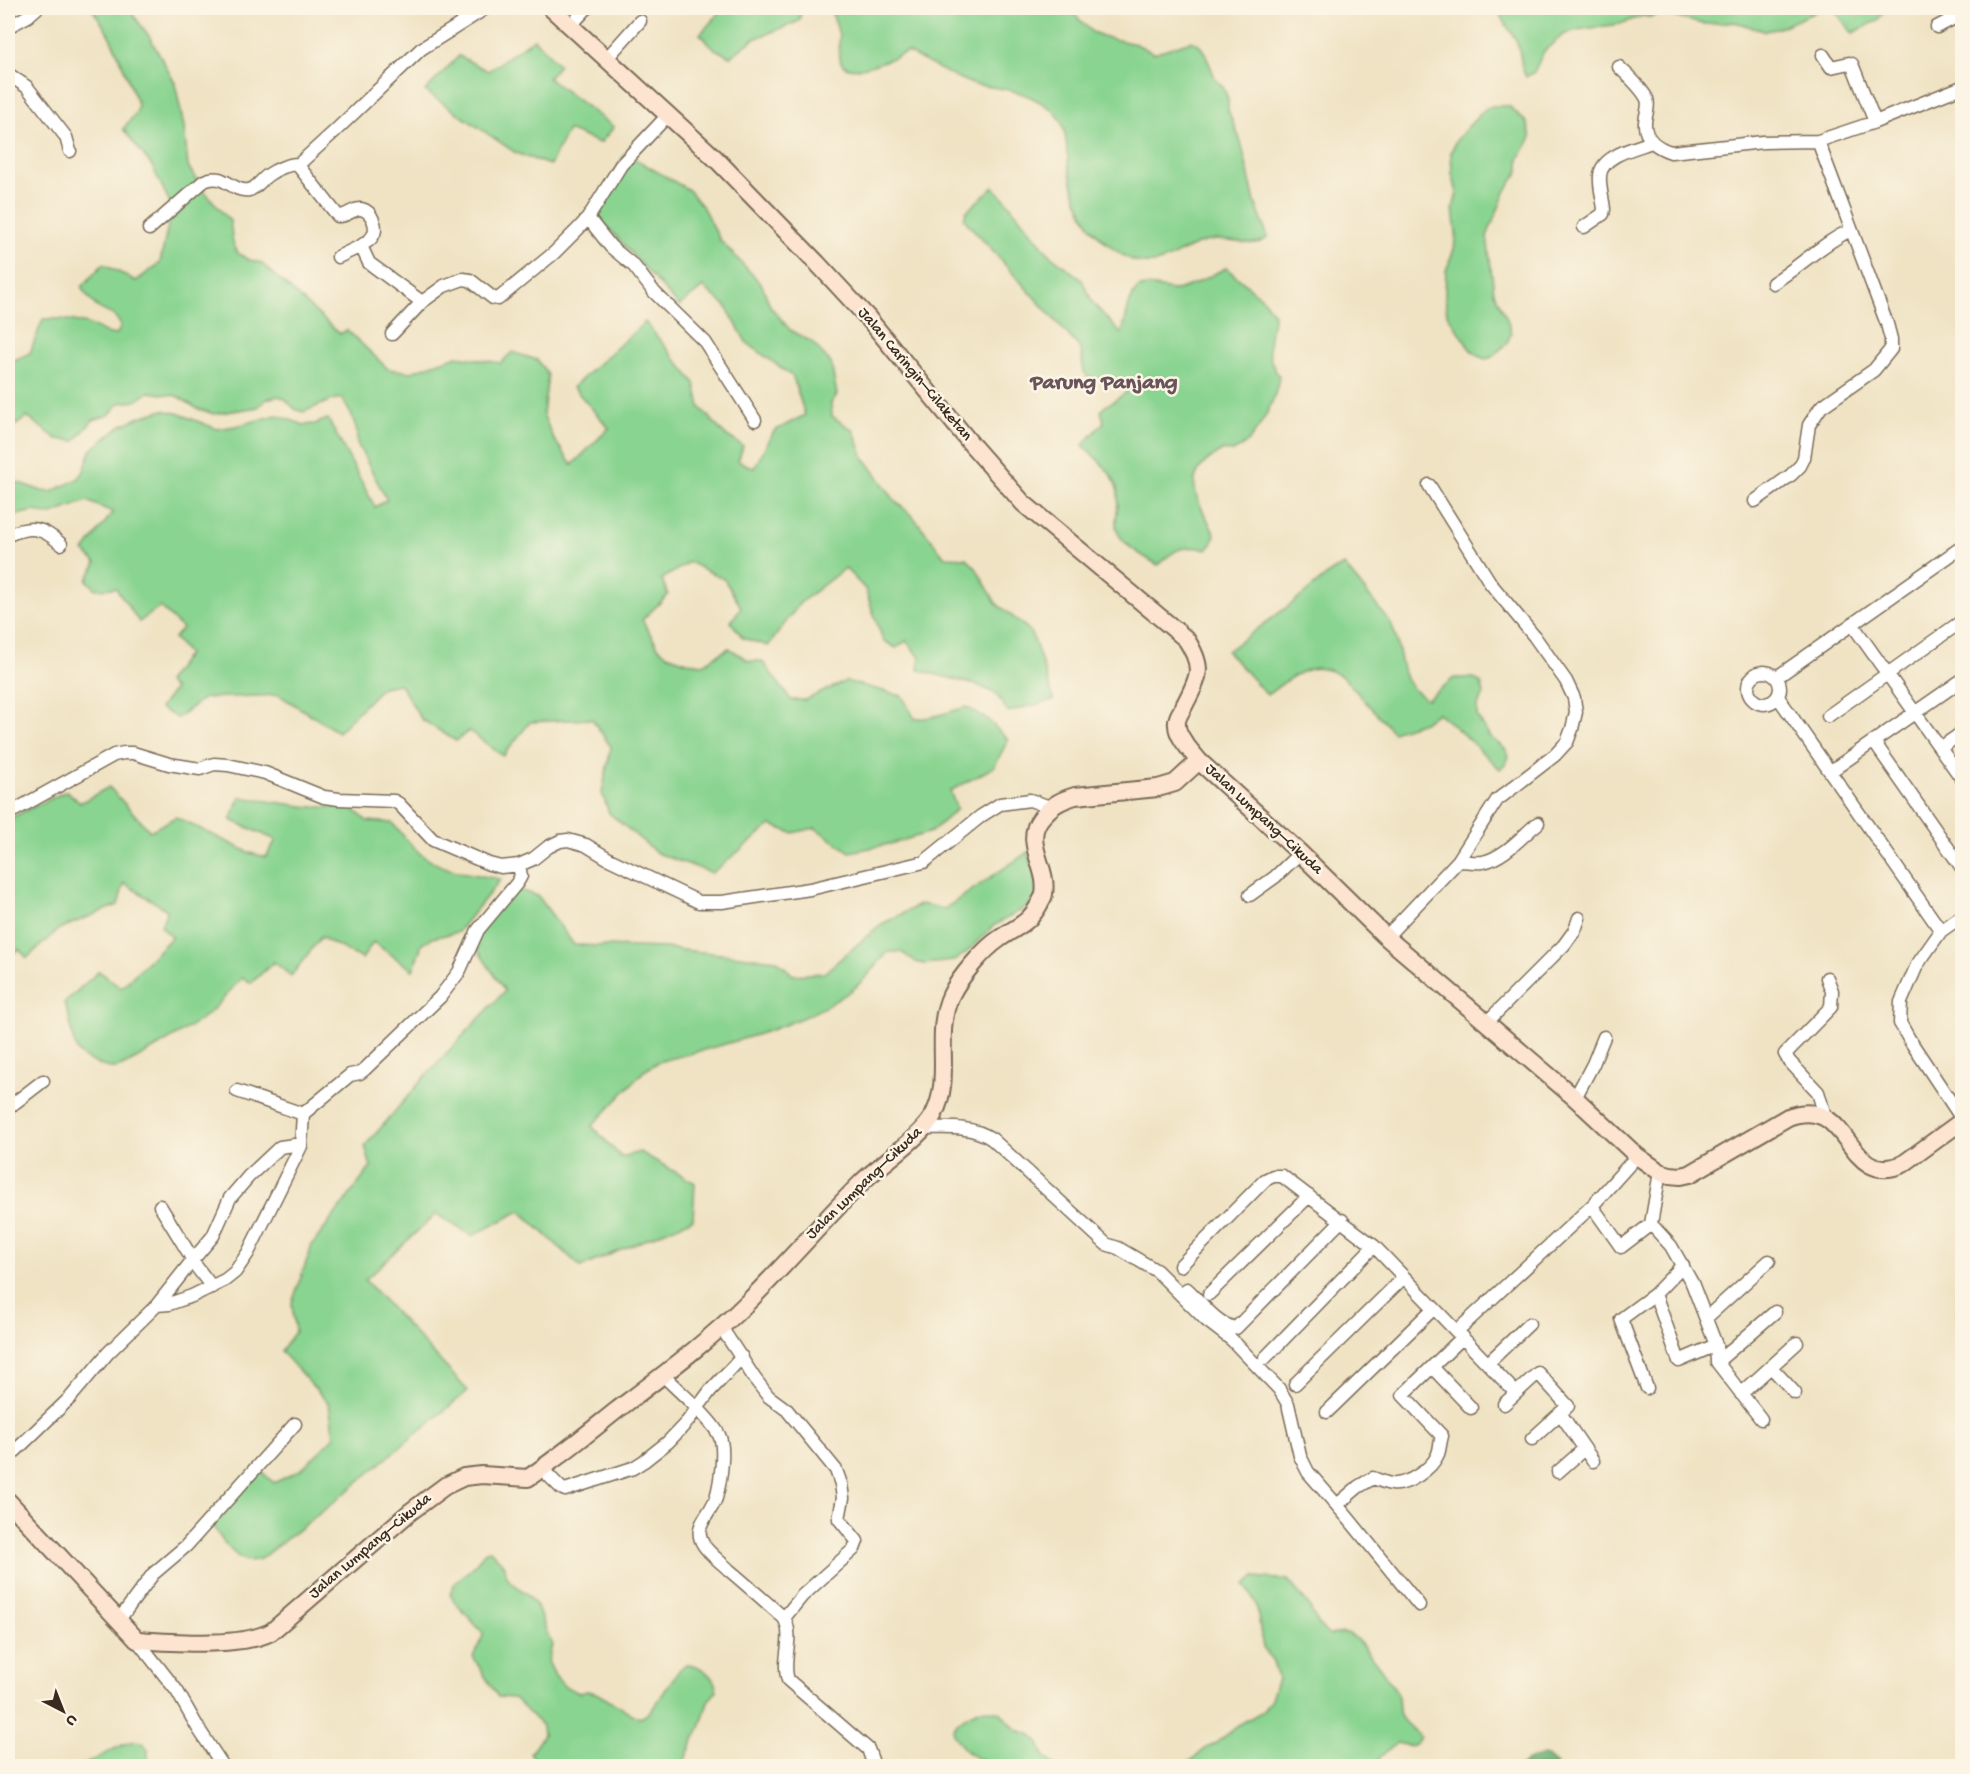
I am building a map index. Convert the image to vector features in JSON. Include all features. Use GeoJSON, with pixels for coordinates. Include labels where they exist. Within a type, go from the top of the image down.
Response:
{"type":"FeatureCollection","features":[{"type":"Feature","properties":{"kind":"street"},"geometry":{"type":"LineString","coordinates":[[8,27],[37,8]]}},
{"type":"Feature","properties":{"kind":"street"},"geometry":{"type":"LineString","coordinates":[[149,229],[210,178],[221,178],[236,187],[247,190],[255,187],[269,174],[294,163],[299,164],[421,49],[486,8]]}},
{"type":"Feature","properties":{"kind":"street","name":"Jalan Caringin–Cilaketan"},"geometry":{"type":"LineString","coordinates":[[551,8],[669,114],[860,310],[1023,503],[1186,639],[1194,652],[1199,672],[1178,716],[1176,727],[1185,744],[1199,761]]}},
{"type":"Feature","properties":{"kind":"street"},"geometry":{"type":"LineString","coordinates":[[571,25],[587,8]]}},
{"type":"Feature","properties":{"kind":"street"},"geometry":{"type":"LineString","coordinates":[[1937,27],[1962,14]]}},
{"type":"Feature","properties":{"kind":"street"},"geometry":{"type":"LineString","coordinates":[[607,58],[640,21]]}},
{"type":"Feature","properties":{"kind":"street"},"geometry":{"type":"LineString","coordinates":[[1823,55],[1831,67],[1852,64],[1875,122]]}},
{"type":"Feature","properties":{"kind":"street"},"geometry":{"type":"LineString","coordinates":[[1619,67],[1635,83],[1647,100],[1646,134],[1659,148],[1671,152],[1763,142],[1818,141],[1875,122],[1962,87]]}},
{"type":"Feature","properties":{"kind":"street"},"geometry":{"type":"LineString","coordinates":[[8,74],[27,87],[66,137],[70,151]]}},
{"type":"Feature","properties":{"kind":"street"},"geometry":{"type":"LineString","coordinates":[[392,334],[422,302],[444,286],[464,279],[470,280],[493,298],[498,299],[554,253],[588,218],[621,165],[669,114]]}},
{"type":"Feature","properties":{"kind":"street"},"geometry":{"type":"LineString","coordinates":[[1755,501],[1800,466],[1804,458],[1809,425],[1821,407],[1874,370],[1891,349],[1887,324],[1818,141]]}},
{"type":"Feature","properties":{"kind":"street"},"geometry":{"type":"LineString","coordinates":[[1584,227],[1603,214],[1605,209],[1600,177],[1603,166],[1610,160],[1652,142]]}},
{"type":"Feature","properties":{"kind":"street"},"geometry":{"type":"LineString","coordinates":[[299,164],[338,216],[358,209],[368,213],[374,222],[375,231],[372,238],[338,257]]}},
{"type":"Feature","properties":{"kind":"street"},"geometry":{"type":"LineString","coordinates":[[588,218],[611,247],[634,266],[654,292],[705,342],[755,420]]}},
{"type":"Feature","properties":{"kind":"street"},"geometry":{"type":"LineString","coordinates":[[1773,284],[1839,235],[1851,230]]}},
{"type":"Feature","properties":{"kind":"street"},"geometry":{"type":"LineString","coordinates":[[361,246],[369,263],[422,302]]}},
{"type":"Feature","properties":{"kind":"street"},"geometry":{"type":"LineString","coordinates":[[1386,937],[1458,861],[1497,800],[1555,755],[1567,742],[1576,712],[1574,698],[1566,681],[1534,636],[1491,584],[1429,485]]}},
{"type":"Feature","properties":{"kind":"street"},"geometry":{"type":"LineString","coordinates":[[8,535],[30,528],[40,529],[61,544]]}},
{"type":"Feature","properties":{"kind":"street"},"geometry":{"type":"LineString","coordinates":[[1777,677],[1962,547]]}},
{"type":"Feature","properties":{"kind":"street"},"geometry":{"type":"LineString","coordinates":[[1828,716],[1962,621]]}},
{"type":"Feature","properties":{"kind":"street"},"geometry":{"type":"LineString","coordinates":[[1852,624],[1962,779]]}},
{"type":"Feature","properties":{"kind":"street"},"geometry":{"type":"LineString","coordinates":[[1768,672],[1777,677],[1781,687],[1778,697],[1769,704],[1763,705],[1753,700],[1748,690],[1750,679],[1758,673],[1768,672]]}},
{"type":"Feature","properties":{"kind":"street"},"geometry":{"type":"LineString","coordinates":[[1831,771],[1962,680]]}},
{"type":"Feature","properties":{"kind":"street"},"geometry":{"type":"LineString","coordinates":[[1778,697],[1941,931]]}},
{"type":"Feature","properties":{"kind":"street"},"geometry":{"type":"LineString","coordinates":[[1940,748],[1962,733]]}},
{"type":"Feature","properties":{"kind":"street"},"geometry":{"type":"LineString","coordinates":[[1874,742],[1962,868]]}},
{"type":"Feature","properties":{"kind":"street"},"geometry":{"type":"LineString","coordinates":[[8,812],[114,755],[133,753],[179,766],[200,769],[214,764],[228,765],[265,773],[324,796],[339,799],[394,801],[433,840],[501,867],[519,865],[533,859],[560,841],[568,840],[586,845],[609,859],[699,902],[722,902],[810,889],[924,862],[981,816],[1000,804],[1030,800],[1050,807]]}},
{"type":"Feature","properties":{"kind":"street","name":"Jalan Lumpang–Cikuda"},"geometry":{"type":"LineString","coordinates":[[137,1640],[204,1643],[260,1637],[271,1632],[410,1512],[445,1486],[464,1477],[482,1475],[528,1478],[663,1375],[721,1327],[749,1301],[864,1181],[923,1128],[933,1116],[942,1093],[942,1036],[951,996],[962,976],[998,939],[1024,924],[1034,915],[1044,894],[1043,877],[1035,844],[1035,827],[1050,807],[1075,796],[1158,788],[1175,783],[1199,761],[1300,852],[1386,937],[1575,1098],[1637,1156],[1660,1172]]}},
{"type":"Feature","properties":{"kind":"street"},"geometry":{"type":"LineString","coordinates":[[1458,861],[1482,862],[1491,859],[1538,823]]}},
{"type":"Feature","properties":{"kind":"street"},"geometry":{"type":"LineString","coordinates":[[1250,896],[1275,877],[1300,852]]}},
{"type":"Feature","properties":{"kind":"street"},"geometry":{"type":"LineString","coordinates":[[157,1305],[169,1304],[192,1296],[225,1280],[235,1272],[248,1253],[301,1146],[303,1114],[350,1075],[360,1073],[440,997],[459,972],[478,930],[517,883],[521,876],[519,865]]}},
{"type":"Feature","properties":{"kind":"street"},"geometry":{"type":"LineString","coordinates":[[1592,1206],[1621,1246],[1651,1224],[1660,1172],[1681,1176],[1690,1174],[1798,1113],[1825,1116],[1834,1123],[1855,1153],[1868,1164],[1878,1168],[1894,1168],[1903,1164],[1962,1120],[1900,1023],[1901,1002],[1917,965],[1941,931],[1962,916]]}},
{"type":"Feature","properties":{"kind":"street"},"geometry":{"type":"LineString","coordinates":[[1487,1022],[1564,945],[1575,930],[1579,918]]}},
{"type":"Feature","properties":{"kind":"street"},"geometry":{"type":"LineString","coordinates":[[1825,1116],[1818,1092],[1785,1054],[1831,1007],[1832,992],[1827,978]]}},
{"type":"Feature","properties":{"kind":"street"},"geometry":{"type":"LineString","coordinates":[[1575,1098],[1604,1037]]}},
{"type":"Feature","properties":{"kind":"street"},"geometry":{"type":"LineString","coordinates":[[8,1108],[43,1081]]}},
{"type":"Feature","properties":{"kind":"street"},"geometry":{"type":"LineString","coordinates":[[237,1090],[303,1114]]}},
{"type":"Feature","properties":{"kind":"street"},"geometry":{"type":"LineString","coordinates":[[923,1128],[966,1128],[981,1131],[1106,1244],[1118,1248],[1157,1271],[1206,1320],[1232,1340],[1279,1389],[1288,1404],[1300,1456],[1308,1472],[1419,1605]]}},
{"type":"Feature","properties":{"kind":"street"},"geometry":{"type":"LineString","coordinates":[[8,1458],[70,1398],[108,1353],[157,1305],[213,1236],[230,1198],[249,1176],[279,1147],[301,1146]]}},
{"type":"Feature","properties":{"kind":"street"},"geometry":{"type":"LineString","coordinates":[[1337,1505],[1358,1487],[1373,1478],[1391,1484],[1400,1483],[1413,1478],[1430,1465],[1437,1456],[1442,1436],[1403,1395],[1538,1256],[1592,1206],[1637,1156]]}},
{"type":"Feature","properties":{"kind":"street"},"geometry":{"type":"LineString","coordinates":[[1180,1266],[1265,1180],[1273,1176],[1282,1176],[1374,1246],[1516,1393]]}},
{"type":"Feature","properties":{"kind":"street"},"geometry":{"type":"LineString","coordinates":[[1209,1294],[1309,1196]]}},
{"type":"Feature","properties":{"kind":"street"},"geometry":{"type":"LineString","coordinates":[[160,1206],[192,1261],[212,1287]]}},
{"type":"Feature","properties":{"kind":"street"},"geometry":{"type":"LineString","coordinates":[[1157,1271],[1170,1274],[1222,1322],[1229,1327],[1236,1328],[1342,1221]]}},
{"type":"Feature","properties":{"kind":"street"},"geometry":{"type":"LineString","coordinates":[[1651,1224],[1671,1246],[1692,1283],[1716,1345],[1718,1362],[1761,1419]]}},
{"type":"Feature","properties":{"kind":"street"},"geometry":{"type":"LineString","coordinates":[[1265,1358],[1374,1246]]}},
{"type":"Feature","properties":{"kind":"street"},"geometry":{"type":"LineString","coordinates":[[1706,1318],[1769,1261]]}},
{"type":"Feature","properties":{"kind":"street"},"geometry":{"type":"LineString","coordinates":[[1647,1388],[1621,1319],[1655,1294],[1683,1265]]}},
{"type":"Feature","properties":{"kind":"street"},"geometry":{"type":"LineString","coordinates":[[1295,1384],[1403,1278]]}},
{"type":"Feature","properties":{"kind":"street"},"geometry":{"type":"LineString","coordinates":[[1655,1294],[1679,1361],[1716,1345]]}},
{"type":"Feature","properties":{"kind":"street"},"geometry":{"type":"LineString","coordinates":[[1327,1412],[1433,1309]]}},
{"type":"Feature","properties":{"kind":"street"},"geometry":{"type":"LineString","coordinates":[[1718,1362],[1775,1312]]}},
{"type":"Feature","properties":{"kind":"street"},"geometry":{"type":"LineString","coordinates":[[1488,1363],[1529,1324]]}},
{"type":"Feature","properties":{"kind":"street"},"geometry":{"type":"LineString","coordinates":[[721,1327],[768,1396],[787,1410],[836,1470],[843,1498],[839,1519],[857,1541],[854,1550],[802,1596],[784,1618]]}},
{"type":"Feature","properties":{"kind":"street"},"geometry":{"type":"LineString","coordinates":[[1741,1394],[1797,1343]]}},
{"type":"Feature","properties":{"kind":"street"},"geometry":{"type":"LineString","coordinates":[[542,1469],[565,1490],[633,1468],[668,1442],[687,1422],[710,1391],[742,1357]]}},
{"type":"Feature","properties":{"kind":"street"},"geometry":{"type":"LineString","coordinates":[[1432,1367],[1472,1408]]}},
{"type":"Feature","properties":{"kind":"street"},"geometry":{"type":"LineString","coordinates":[[1771,1367],[1795,1393]]}},
{"type":"Feature","properties":{"kind":"street"},"geometry":{"type":"LineString","coordinates":[[1504,1404],[1538,1373],[1568,1406],[1532,1439]]}},
{"type":"Feature","properties":{"kind":"street"},"geometry":{"type":"LineString","coordinates":[[663,1375],[705,1416],[719,1435],[723,1448],[716,1498],[701,1523],[702,1543],[714,1557],[784,1618],[789,1630],[785,1672],[788,1680],[868,1749],[872,1760],[870,1767]]}},
{"type":"Feature","properties":{"kind":"street"},"geometry":{"type":"LineString","coordinates":[[1560,1413],[1593,1461]]}},
{"type":"Feature","properties":{"kind":"street"},"geometry":{"type":"LineString","coordinates":[[118,1621],[153,1574],[186,1546],[295,1424]]}},
{"type":"Feature","properties":{"kind":"street"},"geometry":{"type":"LineString","coordinates":[[1558,1472],[1584,1449]]}},
{"type":"Feature","properties":{"kind":"street"},"geometry":{"type":"LineString","coordinates":[[8,1501],[137,1640],[177,1691],[223,1767]]}},
{"type":"Feature","properties":{"kind":"green space"},"geometry":{"type":"Polygon","coordinates":[[[91,8],[128,8],[149,36],[175,83],[184,127],[188,166],[200,186],[230,221],[233,243],[238,253],[247,259],[261,263],[340,334],[347,330],[388,369],[411,372],[457,356],[501,363],[512,352],[537,360],[548,375],[543,414],[553,438],[572,465],[609,428],[573,387],[645,322],[695,383],[700,407],[724,434],[743,446],[738,461],[754,468],[774,431],[805,415],[793,377],[746,342],[726,306],[703,287],[679,306],[593,211],[625,153],[689,190],[702,206],[720,240],[762,285],[770,306],[790,330],[812,342],[831,363],[837,395],[831,403],[832,416],[854,431],[863,456],[896,502],[912,515],[945,557],[966,558],[976,568],[996,603],[1029,630],[1054,700],[1008,712],[996,694],[980,686],[918,670],[920,657],[906,641],[896,648],[883,640],[865,589],[845,568],[800,603],[768,646],[743,638],[731,622],[741,607],[724,579],[689,562],[662,579],[668,595],[642,620],[658,647],[667,655],[687,662],[703,664],[729,648],[749,661],[762,661],[791,700],[805,700],[846,681],[902,696],[915,719],[932,717],[966,707],[985,717],[1008,740],[994,767],[950,791],[957,809],[931,832],[894,843],[850,852],[815,828],[792,833],[771,825],[712,873],[657,853],[609,813],[602,793],[611,747],[592,719],[530,722],[503,756],[469,731],[456,741],[421,719],[400,684],[382,687],[338,732],[279,695],[204,698],[177,718],[160,708],[174,689],[167,682],[188,654],[174,638],[182,628],[160,607],[139,622],[116,588],[96,589],[87,580],[96,563],[84,551],[113,512],[87,501],[49,515],[35,511],[15,515],[8,519],[8,479],[51,492],[78,479],[84,471],[91,450],[122,425],[163,410],[177,413],[217,429],[277,415],[304,425],[328,419],[375,507],[387,500],[357,443],[357,431],[352,416],[342,398],[303,412],[295,409],[284,398],[277,396],[267,399],[258,407],[214,414],[198,409],[177,396],[149,392],[136,401],[119,403],[109,415],[93,420],[75,441],[57,439],[27,417],[8,431],[8,363],[30,353],[43,319],[76,322],[117,334],[121,326],[116,318],[94,304],[82,287],[103,264],[136,281],[160,263],[172,207],[152,166],[123,129],[136,113],[138,105],[112,42],[91,8]]]}},
{"type":"Feature","properties":{"kind":"green space"},"geometry":{"type":"Polygon","coordinates":[[[724,8],[801,8],[800,19],[797,22],[754,39],[730,57],[715,49],[700,34],[724,8]]]}},
{"type":"Feature","properties":{"kind":"green space"},"geometry":{"type":"Polygon","coordinates":[[[830,8],[1068,8],[1092,32],[1136,44],[1154,53],[1191,41],[1199,44],[1228,99],[1228,110],[1241,142],[1255,202],[1268,237],[1257,243],[1216,240],[1202,243],[1156,263],[1144,263],[1131,259],[1115,250],[1091,228],[1077,199],[1071,179],[1064,130],[1057,115],[1051,109],[1020,93],[964,81],[907,52],[870,66],[851,68],[844,66],[839,56],[839,35],[830,8]]]}},
{"type":"Feature","properties":{"kind":"green space"},"geometry":{"type":"Polygon","coordinates":[[[1497,8],[1824,8],[1777,29],[1764,31],[1735,22],[1703,24],[1662,14],[1642,16],[1620,24],[1576,30],[1563,35],[1544,51],[1534,72],[1526,77],[1516,40],[1497,8]]]}},
{"type":"Feature","properties":{"kind":"green space"},"geometry":{"type":"Polygon","coordinates":[[[1830,8],[1886,8],[1878,20],[1853,33],[1830,8]]]}},
{"type":"Feature","properties":{"kind":"green space"},"geometry":{"type":"Polygon","coordinates":[[[534,39],[559,65],[548,78],[614,127],[600,143],[568,130],[550,165],[516,153],[425,91],[459,56],[488,71],[534,39]]]}},
{"type":"Feature","properties":{"kind":"green space"},"geometry":{"type":"Polygon","coordinates":[[[1492,106],[1509,106],[1527,123],[1531,137],[1519,159],[1519,171],[1506,190],[1487,236],[1494,292],[1511,333],[1507,343],[1492,357],[1486,359],[1470,349],[1447,314],[1445,296],[1446,271],[1454,249],[1456,233],[1453,209],[1457,193],[1452,173],[1451,152],[1465,130],[1485,109],[1492,106]]]}},
{"type":"Feature","properties":{"kind":"green space"},"geometry":{"type":"Polygon","coordinates":[[[993,187],[1050,255],[1082,280],[1093,303],[1121,334],[1131,299],[1140,287],[1179,289],[1193,285],[1226,268],[1262,298],[1274,314],[1269,353],[1279,376],[1268,410],[1259,427],[1246,442],[1233,452],[1224,450],[1209,459],[1200,468],[1195,478],[1197,498],[1215,534],[1212,544],[1207,549],[1192,547],[1180,549],[1158,565],[1131,548],[1120,537],[1116,523],[1118,499],[1116,485],[1106,468],[1083,445],[1104,422],[1101,411],[1104,407],[1127,391],[1116,384],[1095,380],[1086,375],[1079,347],[964,219],[966,212],[993,187]]]}},
{"type":"Feature","properties":{"kind":"green space"},"geometry":{"type":"Polygon","coordinates":[[[1344,565],[1391,624],[1405,675],[1409,684],[1417,692],[1427,699],[1454,678],[1473,678],[1481,683],[1484,694],[1477,707],[1477,716],[1489,736],[1506,750],[1509,756],[1506,764],[1500,769],[1438,713],[1423,722],[1393,732],[1345,679],[1334,672],[1323,669],[1304,671],[1295,675],[1267,695],[1227,651],[1331,572],[1344,565]]]}},
{"type":"Feature","properties":{"kind":"green space"},"geometry":{"type":"Polygon","coordinates":[[[109,787],[150,831],[176,817],[250,853],[266,857],[276,840],[231,820],[240,797],[309,807],[351,807],[367,821],[392,823],[417,851],[436,864],[457,871],[501,879],[458,932],[432,938],[422,944],[413,970],[373,942],[362,959],[321,937],[291,976],[274,962],[251,983],[242,978],[210,1012],[179,1034],[123,1065],[115,1068],[106,1067],[78,1052],[64,1003],[99,971],[121,988],[172,937],[161,926],[167,910],[124,883],[118,905],[59,929],[27,958],[19,949],[8,958],[8,819],[67,791],[80,803],[109,787]]]}},
{"type":"Feature","properties":{"kind":"green space"},"geometry":{"type":"Polygon","coordinates":[[[1028,852],[1037,883],[1036,897],[1027,907],[993,926],[967,952],[954,961],[924,964],[916,962],[901,952],[888,952],[854,988],[806,1016],[732,1042],[658,1062],[644,1071],[592,1126],[621,1157],[640,1152],[695,1183],[693,1219],[581,1267],[520,1211],[472,1236],[436,1214],[365,1280],[468,1391],[328,1507],[260,1559],[250,1561],[242,1559],[227,1545],[215,1529],[211,1518],[238,1491],[262,1472],[274,1483],[302,1469],[334,1437],[329,1404],[281,1351],[295,1332],[292,1303],[312,1245],[371,1167],[365,1146],[429,1072],[505,991],[471,940],[512,888],[538,896],[574,945],[664,948],[777,960],[793,975],[824,973],[880,925],[921,904],[944,909],[1028,852]]]}},
{"type":"Feature","properties":{"kind":"green space"},"geometry":{"type":"Polygon","coordinates":[[[490,1550],[505,1566],[510,1581],[527,1594],[536,1605],[552,1645],[548,1661],[555,1676],[564,1686],[579,1693],[587,1691],[596,1693],[639,1718],[652,1710],[674,1677],[686,1664],[696,1666],[710,1676],[717,1691],[708,1701],[701,1725],[682,1766],[542,1766],[530,1754],[543,1735],[542,1726],[514,1698],[498,1697],[473,1657],[483,1636],[482,1632],[450,1594],[455,1583],[486,1551],[490,1550]]]}},
{"type":"Feature","properties":{"kind":"green space"},"geometry":{"type":"Polygon","coordinates":[[[1254,1577],[1288,1580],[1307,1603],[1319,1625],[1328,1635],[1351,1635],[1362,1645],[1395,1689],[1401,1717],[1420,1737],[1415,1744],[1410,1746],[1396,1743],[1373,1766],[1185,1766],[1209,1746],[1263,1711],[1270,1701],[1278,1679],[1273,1661],[1263,1648],[1256,1603],[1245,1585],[1254,1577]]]}},
{"type":"Feature","properties":{"kind":"green space"},"geometry":{"type":"Polygon","coordinates":[[[984,1709],[1000,1712],[1017,1730],[1032,1735],[1038,1741],[1043,1754],[1055,1766],[1010,1767],[983,1761],[971,1755],[952,1731],[965,1717],[984,1709]]]}},
{"type":"Feature","properties":{"kind":"green space"},"geometry":{"type":"Polygon","coordinates":[[[134,1741],[142,1742],[148,1749],[148,1762],[143,1766],[81,1766],[120,1746],[134,1741]]]}},
{"type":"Feature","properties":{"kind":"green space"},"geometry":{"type":"Polygon","coordinates":[[[1544,1755],[1557,1766],[1520,1766],[1527,1761],[1544,1755]]]}},
{"type":"Feature","properties":{"kind":"district","name":"Parung Panjang"},"geometry":{"type":"Point","coordinates":[1104,384]}}]}
